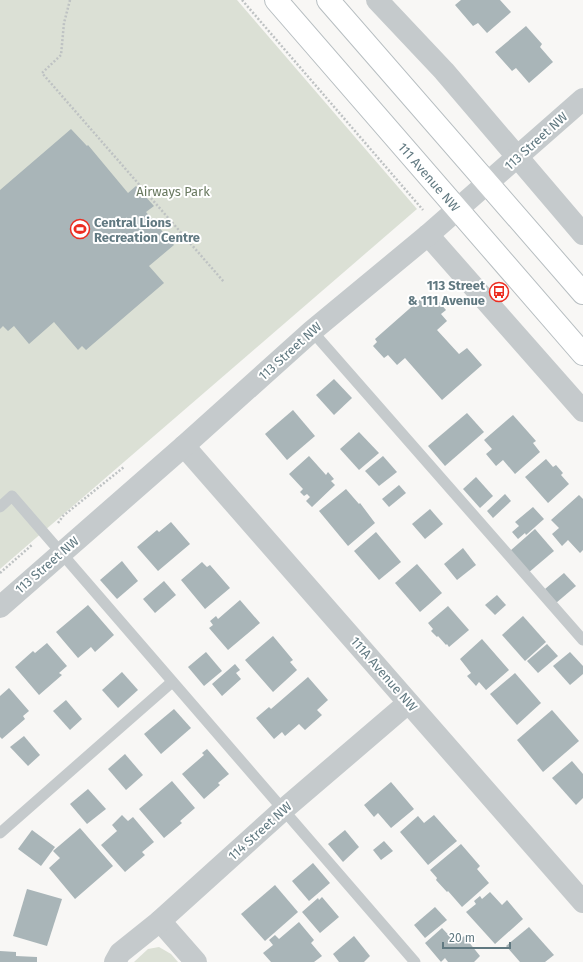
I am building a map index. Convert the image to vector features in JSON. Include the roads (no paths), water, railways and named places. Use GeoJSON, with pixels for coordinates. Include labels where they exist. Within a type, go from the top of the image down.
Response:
{"type":"FeatureCollection","features":[{"type":"Feature","properties":{"kind":"main road","name":"111 Avenue NW"},"geometry":{"type":"LineString","coordinates":[[276,0],[583,354]]}},
{"type":"Feature","properties":{"kind":"main road"},"geometry":{"type":"LineString","coordinates":[[328,0],[583,293]]}},
{"type":"Feature","properties":{"kind":"street"},"geometry":{"type":"LineString","coordinates":[[377,0],[444,70],[583,234]]}},
{"type":"Feature","properties":{"kind":"street","name":"113 Street NW"},"geometry":{"type":"LineString","coordinates":[[0,606],[184,446],[312,331],[488,184],[583,99]]}},
{"type":"Feature","properties":{"kind":"street"},"geometry":{"type":"LineString","coordinates":[[428,235],[583,410]]}},
{"type":"Feature","properties":{"kind":"street","name":"111A Avenue NW"},"geometry":{"type":"LineString","coordinates":[[184,446],[583,902]]}},
{"type":"Feature","properties":{"kind":"street","name":"114 Street NW"},"geometry":{"type":"LineString","coordinates":[[114,962],[120,953],[160,921],[283,810],[408,703]]}},
{"type":"Feature","properties":{"kind":"street"},"geometry":{"type":"LineString","coordinates":[[160,921],[196,962]]}},
{"type":"Feature","properties":{"kind":"lane"},"geometry":{"type":"LineString","coordinates":[[312,331],[583,640]]}},
{"type":"Feature","properties":{"kind":"lane"},"geometry":{"type":"LineString","coordinates":[[0,507],[12,496],[415,962]]}},
{"type":"Feature","properties":{"kind":"lane"},"geometry":{"type":"LineString","coordinates":[[0,833],[172,682]]}},
{"type":"Feature","properties":{"kind":"place","name":"Central Lions Recreation Centre"},"geometry":{"type":"Point","coordinates":[80,229]}},
{"type":"Feature","properties":{"kind":"place","name":"113 Street & 111 Avenue"},"geometry":{"type":"Point","coordinates":[499,292]}},
{"type":"Feature","properties":{"kind":"park label","name":"Airways Park"},"geometry":{"type":"Point","coordinates":[173,191]}}]}
